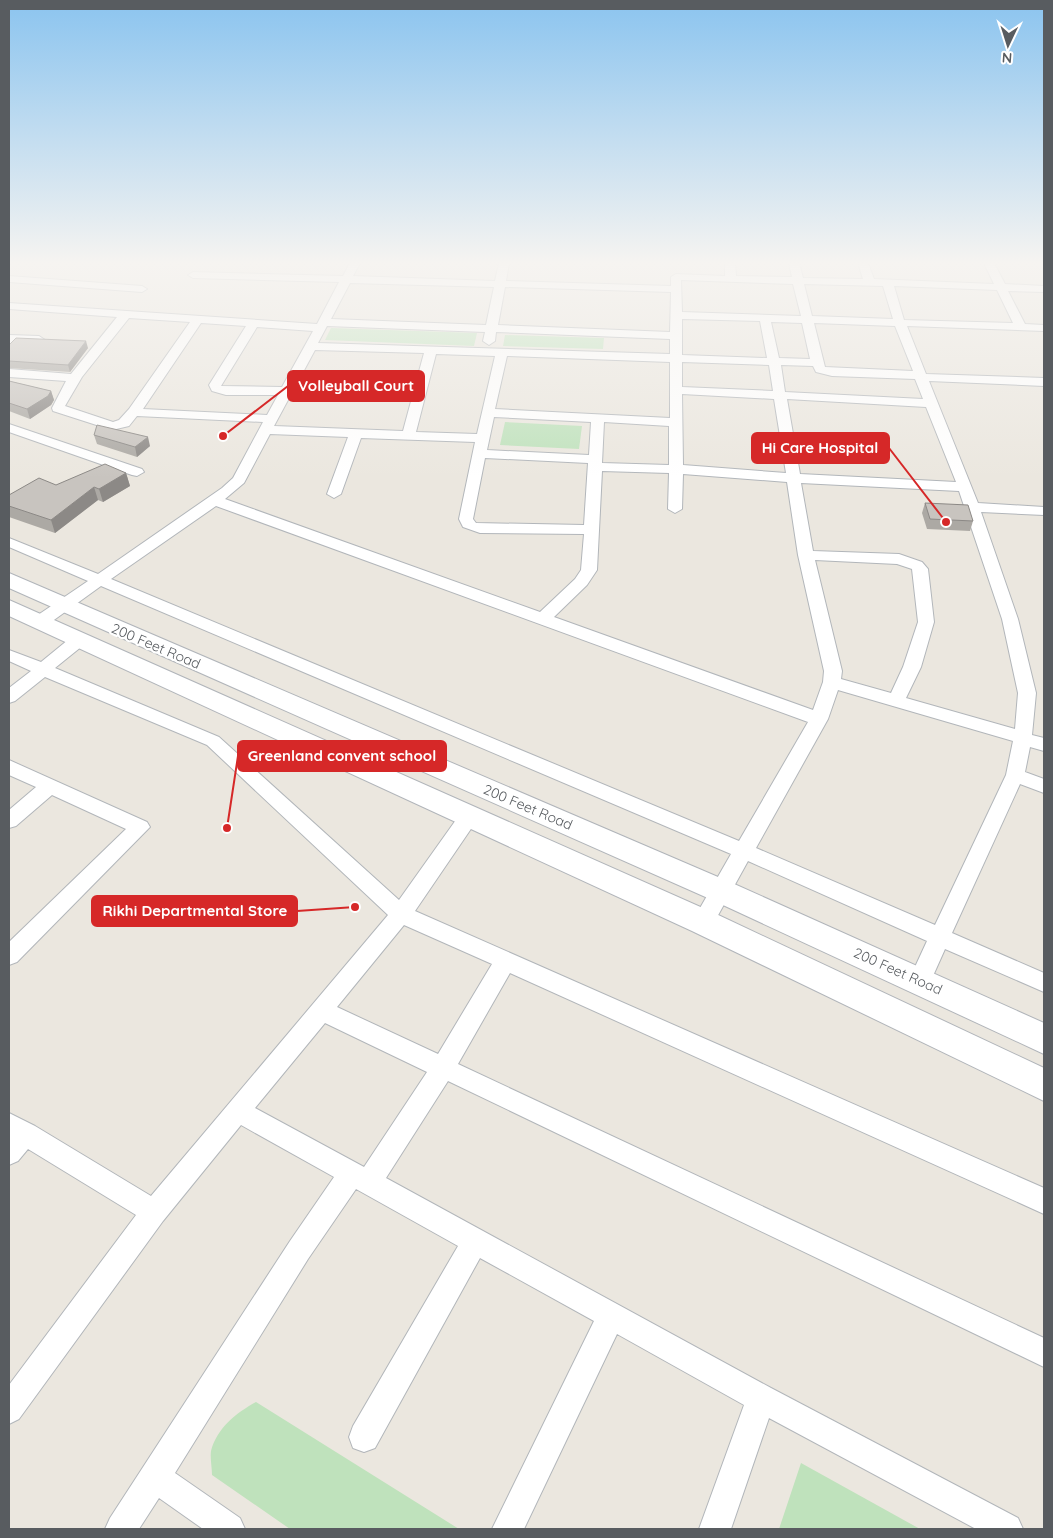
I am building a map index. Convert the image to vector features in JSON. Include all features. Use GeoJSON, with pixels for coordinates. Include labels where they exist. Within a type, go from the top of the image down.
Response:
{"type":"FeatureCollection","features":[{"type":"Feature","properties":{"kind":"street"},"geometry":{"type":"LineString","coordinates":[[109,335],[59,402],[58,408],[112,426],[124,423],[134,412],[187,335]]}},
{"type":"Feature","properties":{"kind":"street"},"geometry":{"type":"LineString","coordinates":[[246,335],[215,385],[216,388],[226,391],[286,391]]}},
{"type":"Feature","properties":{"kind":"street"},"geometry":{"type":"LineString","coordinates":[[52,613],[214,500],[239,480],[317,335]]}},
{"type":"Feature","properties":{"kind":"street"},"geometry":{"type":"LineString","coordinates":[[487,352],[491,335]]}},
{"type":"Feature","properties":{"kind":"street"},"geometry":{"type":"LineString","coordinates":[[615,356],[616,335]]}},
{"type":"Feature","properties":{"kind":"street"},"geometry":{"type":"LineString","coordinates":[[639,335],[676,336],[675,509]]}},
{"type":"Feature","properties":{"kind":"street"},"geometry":{"type":"LineString","coordinates":[[703,922],[819,719],[832,682],[833,671],[806,555],[769,335]]}},
{"type":"Feature","properties":{"kind":"street"},"geometry":{"type":"LineString","coordinates":[[810,335],[820,369],[832,372],[1044,382]]}},
{"type":"Feature","properties":{"kind":"street"},"geometry":{"type":"LineString","coordinates":[[904,335],[972,507],[1036,694],[1022,738],[1015,774],[920,980]]}},
{"type":"Feature","properties":{"kind":"street"},"geometry":{"type":"LineString","coordinates":[[9,339],[56,341]]}},
{"type":"Feature","properties":{"kind":"street"},"geometry":{"type":"LineString","coordinates":[[84,342],[102,343]]}},
{"type":"Feature","properties":{"kind":"street"},"geometry":{"type":"LineString","coordinates":[[311,346],[817,363]]}},
{"type":"Feature","properties":{"kind":"street"},"geometry":{"type":"LineString","coordinates":[[409,435],[431,350]]}},
{"type":"Feature","properties":{"kind":"street"},"geometry":{"type":"LineString","coordinates":[[502,352],[466,519],[471,528],[592,530]]}},
{"type":"Feature","properties":{"kind":"street"},"geometry":{"type":"LineString","coordinates":[[9,373],[76,378]]}},
{"type":"Feature","properties":{"kind":"street"},"geometry":{"type":"LineString","coordinates":[[675,390],[931,403]]}},
{"type":"Feature","properties":{"kind":"street"},"geometry":{"type":"LineString","coordinates":[[134,412],[356,433],[482,438]]}},
{"type":"Feature","properties":{"kind":"street"},"geometry":{"type":"LineString","coordinates":[[488,413],[675,422]]}},
{"type":"Feature","properties":{"kind":"street"},"geometry":{"type":"LineString","coordinates":[[542,620],[586,576],[590,563],[598,418]]}},
{"type":"Feature","properties":{"kind":"street"},"geometry":{"type":"LineString","coordinates":[[9,428],[136,472]]}},
{"type":"Feature","properties":{"kind":"street"},"geometry":{"type":"LineString","coordinates":[[334,494],[356,433]]}},
{"type":"Feature","properties":{"kind":"street"},"geometry":{"type":"LineString","coordinates":[[479,454],[792,478],[964,487]]}},
{"type":"Feature","properties":{"kind":"street"},"geometry":{"type":"LineString","coordinates":[[214,500],[819,719]]}},
{"type":"Feature","properties":{"kind":"street"},"geometry":{"type":"LineString","coordinates":[[972,507],[1044,511]]}},
{"type":"Feature","properties":{"kind":"street"},"geometry":{"type":"LineString","coordinates":[[9,542],[744,851],[1044,983]]}},
{"type":"Feature","properties":{"kind":"street"},"geometry":{"type":"LineString","coordinates":[[806,555],[900,559],[917,564],[920,569],[926,622],[914,660],[896,700]]}},
{"type":"Feature","properties":{"kind":"street","name":"200 Feet Road"},"geometry":{"type":"LineString","coordinates":[[9,580],[52,613],[722,891],[920,980],[1044,1039]]}},
{"type":"Feature","properties":{"kind":"street"},"geometry":{"type":"LineString","coordinates":[[9,607],[52,613],[80,639],[703,922],[1044,1085]]}},
{"type":"Feature","properties":{"kind":"street"},"geometry":{"type":"LineString","coordinates":[[9,697],[80,639]]}},
{"type":"Feature","properties":{"kind":"street"},"geometry":{"type":"LineString","coordinates":[[9,656],[213,740],[401,914],[1044,1201]]}},
{"type":"Feature","properties":{"kind":"street"},"geometry":{"type":"LineString","coordinates":[[832,682],[1044,744]]}},
{"type":"Feature","properties":{"kind":"street"},"geometry":{"type":"LineString","coordinates":[[9,767],[140,827],[16,937],[9,956]]}},
{"type":"Feature","properties":{"kind":"street"},"geometry":{"type":"LineString","coordinates":[[1015,774],[1044,786]]}},
{"type":"Feature","properties":{"kind":"street"},"geometry":{"type":"LineString","coordinates":[[9,821],[50,786]]}},
{"type":"Feature","properties":{"kind":"street"},"geometry":{"type":"LineString","coordinates":[[9,1409],[154,1212],[401,914],[470,815]]}},
{"type":"Feature","properties":{"kind":"street"},"geometry":{"type":"LineString","coordinates":[[121,1529],[299,1250],[360,1178],[443,1068],[505,961]]}},
{"type":"Feature","properties":{"kind":"street"},"geometry":{"type":"LineString","coordinates":[[321,1010],[1044,1353]]}},
{"type":"Feature","properties":{"kind":"street"},"geometry":{"type":"LineString","coordinates":[[238,1111],[761,1398],[1007,1529]]}},
{"type":"Feature","properties":{"kind":"street"},"geometry":{"type":"LineString","coordinates":[[9,1153],[17,1129],[154,1212]]}},
{"type":"Feature","properties":{"kind":"street"},"geometry":{"type":"LineString","coordinates":[[364,1437],[475,1241]]}},
{"type":"Feature","properties":{"kind":"street"},"geometry":{"type":"LineString","coordinates":[[508,1529],[611,1316]]}},
{"type":"Feature","properties":{"kind":"street"},"geometry":{"type":"LineString","coordinates":[[715,1529],[761,1398]]}},
{"type":"Feature","properties":{"kind":"street"},"geometry":{"type":"LineString","coordinates":[[155,1476],[229,1529]]}},
{"type":"Feature","properties":{"kind":"green space"},"geometry":{"type":"Polygon","coordinates":[[[328,335],[477,335],[474,346],[325,340],[328,335]]]}},
{"type":"Feature","properties":{"kind":"green space"},"geometry":{"type":"Polygon","coordinates":[[[505,335],[604,338],[603,349],[503,346],[505,335]]]}},
{"type":"Feature","properties":{"kind":"green space"},"geometry":{"type":"Polygon","coordinates":[[[505,422],[582,426],[579,449],[500,445],[505,422]]]}},
{"type":"Feature","properties":{"kind":"green space"},"geometry":{"type":"Polygon","coordinates":[[[256,1402],[459,1529],[290,1529],[212,1475],[211,1451],[218,1435],[228,1422],[256,1402]]]}},
{"type":"Feature","properties":{"kind":"green space"},"geometry":{"type":"Polygon","coordinates":[[[801,1463],[920,1529],[779,1529],[801,1463]]]}},
{"type":"Feature","properties":{"kind":"building"},"geometry":{"type":"Polygon","coordinates":[[[16,338],[86,341],[68,365],[9,361],[9,345],[16,338]]]}},
{"type":"Feature","properties":{"kind":"building"},"geometry":{"type":"Polygon","coordinates":[[[9,381],[51,391],[48,396],[27,409],[9,403],[9,381]]]}},
{"type":"Feature","properties":{"kind":"building"},"geometry":{"type":"Polygon","coordinates":[[[97,425],[148,437],[135,447],[94,435],[97,425]]]}},
{"type":"Feature","properties":{"kind":"building"},"geometry":{"type":"Polygon","coordinates":[[[105,464],[126,473],[99,489],[94,487],[51,520],[9,506],[9,495],[39,478],[56,485],[105,464]]]}},
{"type":"Feature","properties":{"kind":"building"},"geometry":{"type":"Polygon","coordinates":[[[925,503],[968,505],[973,521],[930,519],[925,503]]]}},
{"type":"Feature","properties":{"kind":"place","name":"Volleyball Court"},"geometry":{"type":"Point","coordinates":[223,436]}},
{"type":"Feature","properties":{"kind":"place","name":"Hi Care Hospital"},"geometry":{"type":"Point","coordinates":[946,522]}},
{"type":"Feature","properties":{"kind":"place","name":"Greenland convent school"},"geometry":{"type":"Point","coordinates":[227,828]}},
{"type":"Feature","properties":{"kind":"place","name":"Rikhi Departmental Store"},"geometry":{"type":"Point","coordinates":[355,907]}}]}
